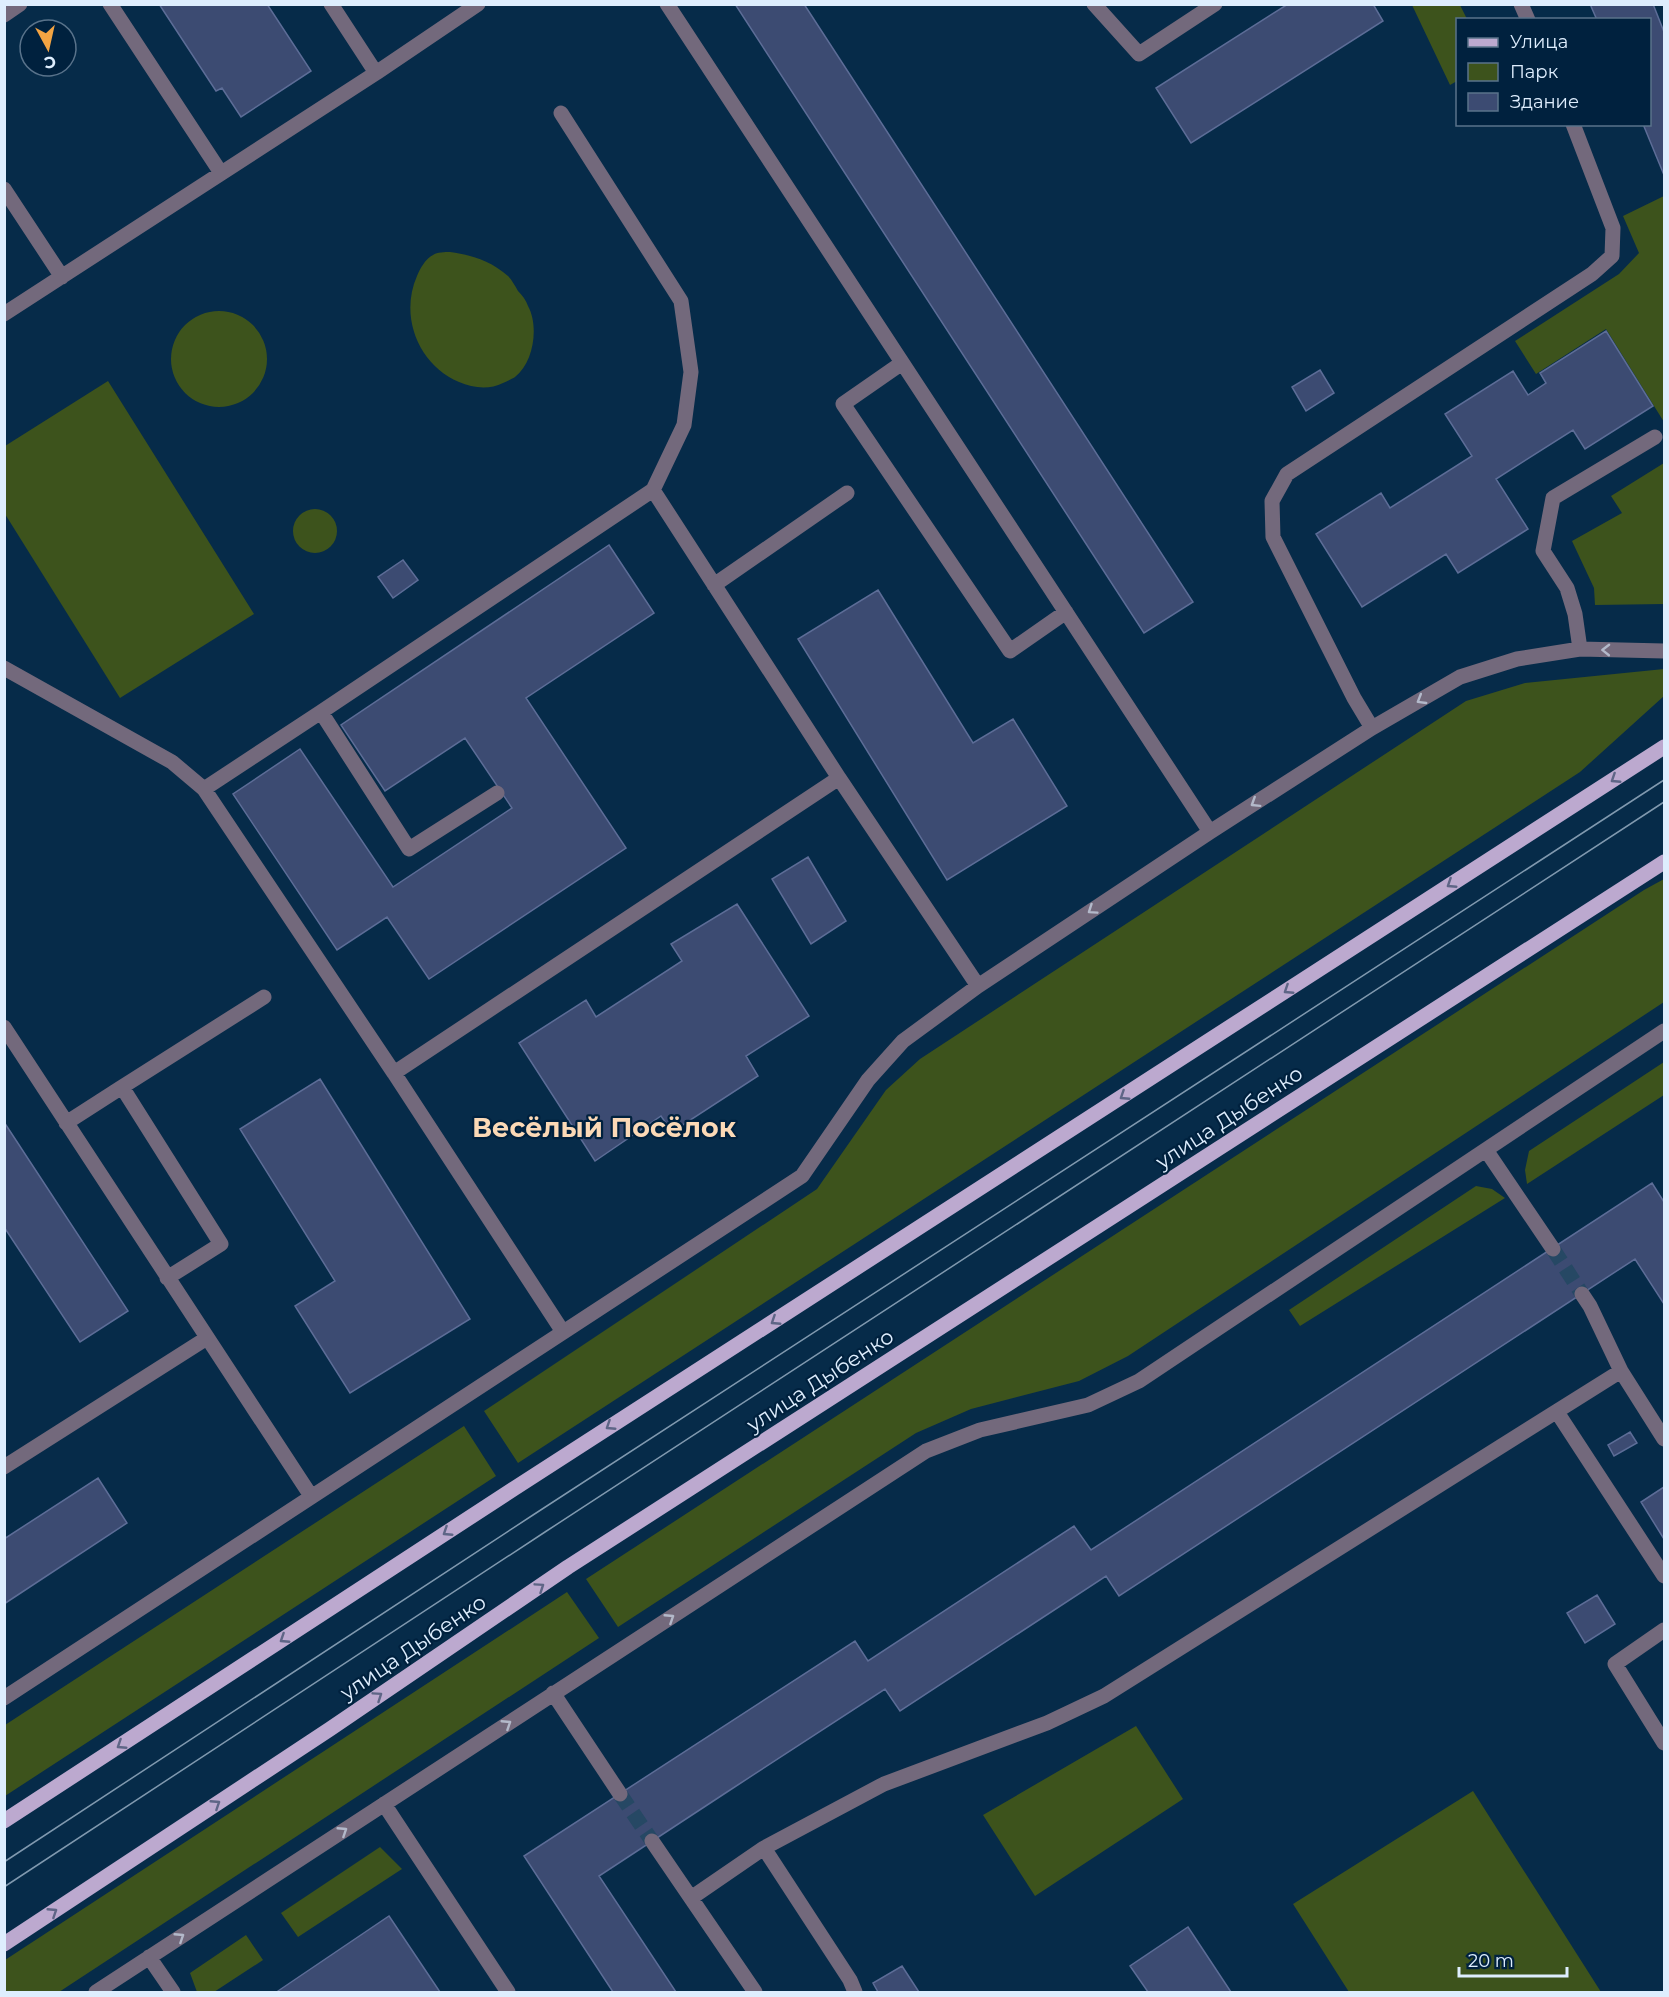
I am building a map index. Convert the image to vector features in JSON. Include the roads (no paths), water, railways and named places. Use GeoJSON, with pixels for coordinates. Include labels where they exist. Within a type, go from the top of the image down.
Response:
{"type":"FeatureCollection","features":[{"type":"Feature","properties":{"kind":"main road"},"geometry":{"type":"LineString","coordinates":[[4,1821],[543,1469],[1665,747]]}},
{"type":"Feature","properties":{"kind":"main road","name":"улица Дыбенко"},"geometry":{"type":"LineString","coordinates":[[4,1944],[330,1729],[578,1561],[1665,862]]}},
{"type":"Feature","properties":{"kind":"street"},"geometry":{"type":"LineString","coordinates":[[4,15],[20,4]]}},
{"type":"Feature","properties":{"kind":"street"},"geometry":{"type":"LineString","coordinates":[[110,4],[221,173]]}},
{"type":"Feature","properties":{"kind":"street"},"geometry":{"type":"LineString","coordinates":[[331,4],[376,73]]}},
{"type":"Feature","properties":{"kind":"street"},"geometry":{"type":"LineString","coordinates":[[4,314],[376,73],[478,4]]}},
{"type":"Feature","properties":{"kind":"street"},"geometry":{"type":"LineString","coordinates":[[667,4],[1210,832]]}},
{"type":"Feature","properties":{"kind":"street"},"geometry":{"type":"LineString","coordinates":[[1094,4],[1139,54],[1215,4]]}},
{"type":"Feature","properties":{"kind":"street"},"geometry":{"type":"LineString","coordinates":[[1521,4],[1527,18]]}},
{"type":"Feature","properties":{"kind":"street"},"geometry":{"type":"LineString","coordinates":[[204,789],[653,490],[684,425],[691,372],[681,301],[561,113]]}},
{"type":"Feature","properties":{"kind":"street"},"geometry":{"type":"LineString","coordinates":[[1372,728],[1354,698],[1273,537],[1272,501],[1287,474],[1592,274],[1612,256],[1613,228],[1574,126]]}},
{"type":"Feature","properties":{"kind":"street"},"geometry":{"type":"LineString","coordinates":[[4,189],[62,277]]}},
{"type":"Feature","properties":{"kind":"street"},"geometry":{"type":"LineString","coordinates":[[902,363],[843,404],[1010,651],[1066,612]]}},
{"type":"Feature","properties":{"kind":"street"},"geometry":{"type":"LineString","coordinates":[[1580,649],[1575,614],[1567,588],[1543,551],[1553,498],[1655,437]]}},
{"type":"Feature","properties":{"kind":"street"},"geometry":{"type":"LineString","coordinates":[[653,490],[838,778],[978,986]]}},
{"type":"Feature","properties":{"kind":"street"},"geometry":{"type":"LineString","coordinates":[[714,585],[847,493]]}},
{"type":"Feature","properties":{"kind":"street"},"geometry":{"type":"LineString","coordinates":[[4,1698],[802,1176],[842,1121],[868,1080],[903,1041],[978,986],[1372,728],[1460,676],[1517,659],[1580,649],[1665,651]]}},
{"type":"Feature","properties":{"kind":"street"},"geometry":{"type":"LineString","coordinates":[[4,668],[172,762],[204,789],[394,1073],[563,1332]]}},
{"type":"Feature","properties":{"kind":"street"},"geometry":{"type":"LineString","coordinates":[[321,712],[409,849],[496,793]]}},
{"type":"Feature","properties":{"kind":"street"},"geometry":{"type":"LineString","coordinates":[[394,1073],[838,778]]}},
{"type":"Feature","properties":{"kind":"street"},"geometry":{"type":"LineString","coordinates":[[66,1123],[264,997]]}},
{"type":"Feature","properties":{"kind":"street"},"geometry":{"type":"LineString","coordinates":[[4,1027],[312,1496]]}},
{"type":"Feature","properties":{"kind":"street"},"geometry":{"type":"LineString","coordinates":[[96,1992],[926,1451],[980,1430],[1088,1405],[1139,1381],[1665,1030]]}},
{"type":"Feature","properties":{"kind":"street"},"geometry":{"type":"LineString","coordinates":[[122,1087],[221,1245],[167,1278]]}},
{"type":"Feature","properties":{"kind":"street"},"geometry":{"type":"LineString","coordinates":[[1486,1150],[1553,1248]]}},
{"type":"Feature","properties":{"kind":"street"},"geometry":{"type":"LineString","coordinates":[[1582,1294],[1621,1371],[1665,1439]]}},
{"type":"Feature","properties":{"kind":"street"},"geometry":{"type":"LineString","coordinates":[[4,1467],[207,1338]]}},
{"type":"Feature","properties":{"kind":"street"},"geometry":{"type":"LineString","coordinates":[[691,1898],[764,1848],[884,1784],[1047,1723],[1104,1696],[1621,1371]]}},
{"type":"Feature","properties":{"kind":"street"},"geometry":{"type":"LineString","coordinates":[[1557,1412],[1665,1576]]}},
{"type":"Feature","properties":{"kind":"street"},"geometry":{"type":"LineString","coordinates":[[1665,1630],[1615,1664],[1665,1743]]}},
{"type":"Feature","properties":{"kind":"street"},"geometry":{"type":"LineString","coordinates":[[553,1694],[620,1794]]}},
{"type":"Feature","properties":{"kind":"street"},"geometry":{"type":"LineString","coordinates":[[384,1804],[508,1992]]}},
{"type":"Feature","properties":{"kind":"street"},"geometry":{"type":"LineString","coordinates":[[652,1841],[755,1992]]}},
{"type":"Feature","properties":{"kind":"street"},"geometry":{"type":"LineString","coordinates":[[764,1848],[850,1980],[855,1992]]}},
{"type":"Feature","properties":{"kind":"street"},"geometry":{"type":"LineString","coordinates":[[149,1957],[172,1992]]}},
{"type":"Feature","properties":{"kind":"tunnel"},"geometry":{"type":"LineString","coordinates":[[1553,1249],[1582,1294]]}},
{"type":"Feature","properties":{"kind":"tunnel"},"geometry":{"type":"LineString","coordinates":[[620,1794],[652,1841]]}},
{"type":"Feature","properties":{"kind":"tram line"},"geometry":{"type":"LineString","coordinates":[[4,1862],[533,1515],[1664,780]]}},
{"type":"Feature","properties":{"kind":"tram line"},"geometry":{"type":"LineString","coordinates":[[4,1887],[1664,802]]}},
{"type":"Feature","properties":{"kind":"district","name":"Весёлый Посёлок"},"geometry":{"type":"Point","coordinates":[604,1127]}}]}
